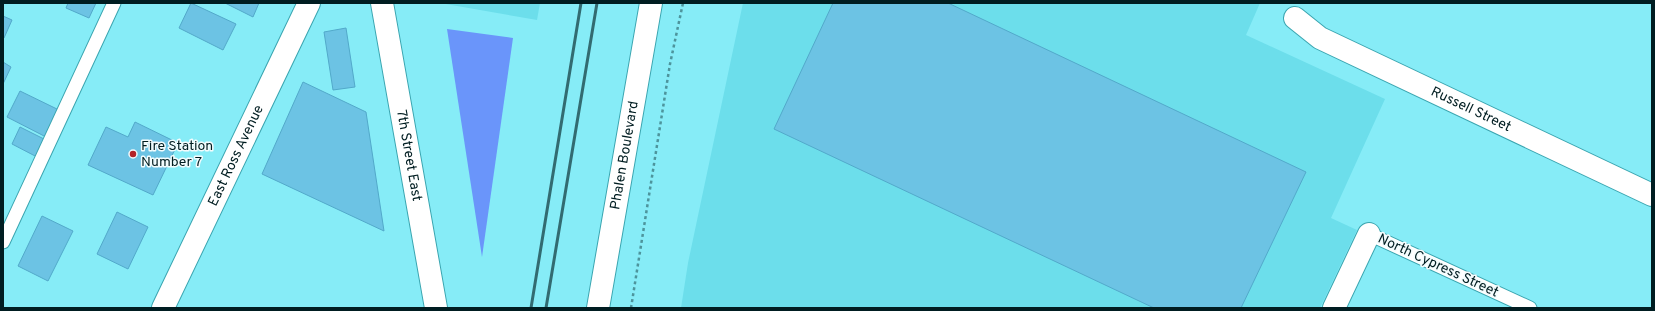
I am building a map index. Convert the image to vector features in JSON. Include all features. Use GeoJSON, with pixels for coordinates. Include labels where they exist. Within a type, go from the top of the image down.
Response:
{"type":"FeatureCollection","features":[{"type":"Feature","properties":{"kind":"street","name":"East Ross Avenue"},"geometry":{"type":"LineString","coordinates":[[163,308],[309,3]]}},
{"type":"Feature","properties":{"kind":"street","name":"7th Street East"},"geometry":{"type":"LineString","coordinates":[[382,3],[436,308]]}},
{"type":"Feature","properties":{"kind":"street","name":"Phalen Boulevard"},"geometry":{"type":"LineString","coordinates":[[598,308],[651,3]]}},
{"type":"Feature","properties":{"kind":"street","name":"Russell Street"},"geometry":{"type":"LineString","coordinates":[[1295,18],[1320,38],[1652,195]]}},
{"type":"Feature","properties":{"kind":"street"},"geometry":{"type":"LineString","coordinates":[[1334,308],[1369,234]]}},
{"type":"Feature","properties":{"kind":"lane"},"geometry":{"type":"LineString","coordinates":[[3,242],[114,3]]}},
{"type":"Feature","properties":{"kind":"lane","name":"North Cypress Street"},"geometry":{"type":"LineString","coordinates":[[1369,234],[1504,303],[1530,308]]}},
{"type":"Feature","properties":{"kind":"path"},"geometry":{"type":"LineString","coordinates":[[630,308],[670,64],[683,3]]}},
{"type":"Feature","properties":{"kind":"shaded area"},"geometry":{"type":"Polygon","coordinates":[[[440,3],[540,3],[537,20],[440,3]]]}},
{"type":"Feature","properties":{"kind":"shaded area"},"geometry":{"type":"Polygon","coordinates":[[[743,3],[1260,3],[1246,35],[1385,99],[1331,218],[1357,230],[1320,308],[681,308],[688,263],[743,3]]]}},
{"type":"Feature","properties":{"kind":"water"},"geometry":{"type":"Polygon","coordinates":[[[447,29],[513,38],[482,257],[447,29]]]}},
{"type":"Feature","properties":{"kind":"building"},"geometry":{"type":"Polygon","coordinates":[[[68,3],[96,3],[89,18],[66,8],[68,3]]]}},
{"type":"Feature","properties":{"kind":"building"},"geometry":{"type":"Polygon","coordinates":[[[191,3],[236,24],[223,50],[179,28],[191,3]]]}},
{"type":"Feature","properties":{"kind":"building"},"geometry":{"type":"Polygon","coordinates":[[[225,3],[259,3],[253,17],[225,3]]]}},
{"type":"Feature","properties":{"kind":"building"},"geometry":{"type":"Polygon","coordinates":[[[833,3],[948,3],[1306,172],[1241,308],[1154,308],[774,129],[833,3]]]}},
{"type":"Feature","properties":{"kind":"building"},"geometry":{"type":"Polygon","coordinates":[[[3,16],[12,20],[4,38],[3,38],[3,16]]]}},
{"type":"Feature","properties":{"kind":"building"},"geometry":{"type":"Polygon","coordinates":[[[346,28],[355,87],[333,90],[324,32],[346,28]]]}},
{"type":"Feature","properties":{"kind":"building"},"geometry":{"type":"Polygon","coordinates":[[[3,62],[11,67],[3,84],[3,62]]]}},
{"type":"Feature","properties":{"kind":"building"},"geometry":{"type":"Polygon","coordinates":[[[303,82],[366,112],[384,231],[262,174],[303,82]]]}},
{"type":"Feature","properties":{"kind":"building"},"geometry":{"type":"Polygon","coordinates":[[[20,91],[59,110],[46,137],[7,117],[20,91]]]}},
{"type":"Feature","properties":{"kind":"building","name":"Fire Station Number 7"},"geometry":{"type":"Polygon","coordinates":[[[135,122],[178,143],[153,195],[88,165],[106,127],[128,137],[135,122]]]}},
{"type":"Feature","properties":{"kind":"building"},"geometry":{"type":"Polygon","coordinates":[[[20,127],[46,140],[37,157],[12,144],[20,127]]]}},
{"type":"Feature","properties":{"kind":"building"},"geometry":{"type":"Polygon","coordinates":[[[117,212],[148,227],[128,269],[97,254],[117,212]]]}},
{"type":"Feature","properties":{"kind":"building"},"geometry":{"type":"Polygon","coordinates":[[[42,216],[73,231],[48,281],[18,266],[42,216]]]}},
{"type":"Feature","properties":{"kind":"railway"},"geometry":{"type":"LineString","coordinates":[[531,308],[581,3]]}},
{"type":"Feature","properties":{"kind":"railway"},"geometry":{"type":"LineString","coordinates":[[546,308],[597,3]]}},
{"type":"Feature","properties":{"kind":"place","name":"Fire Station Number 7"},"geometry":{"type":"Point","coordinates":[133,154]}}]}
